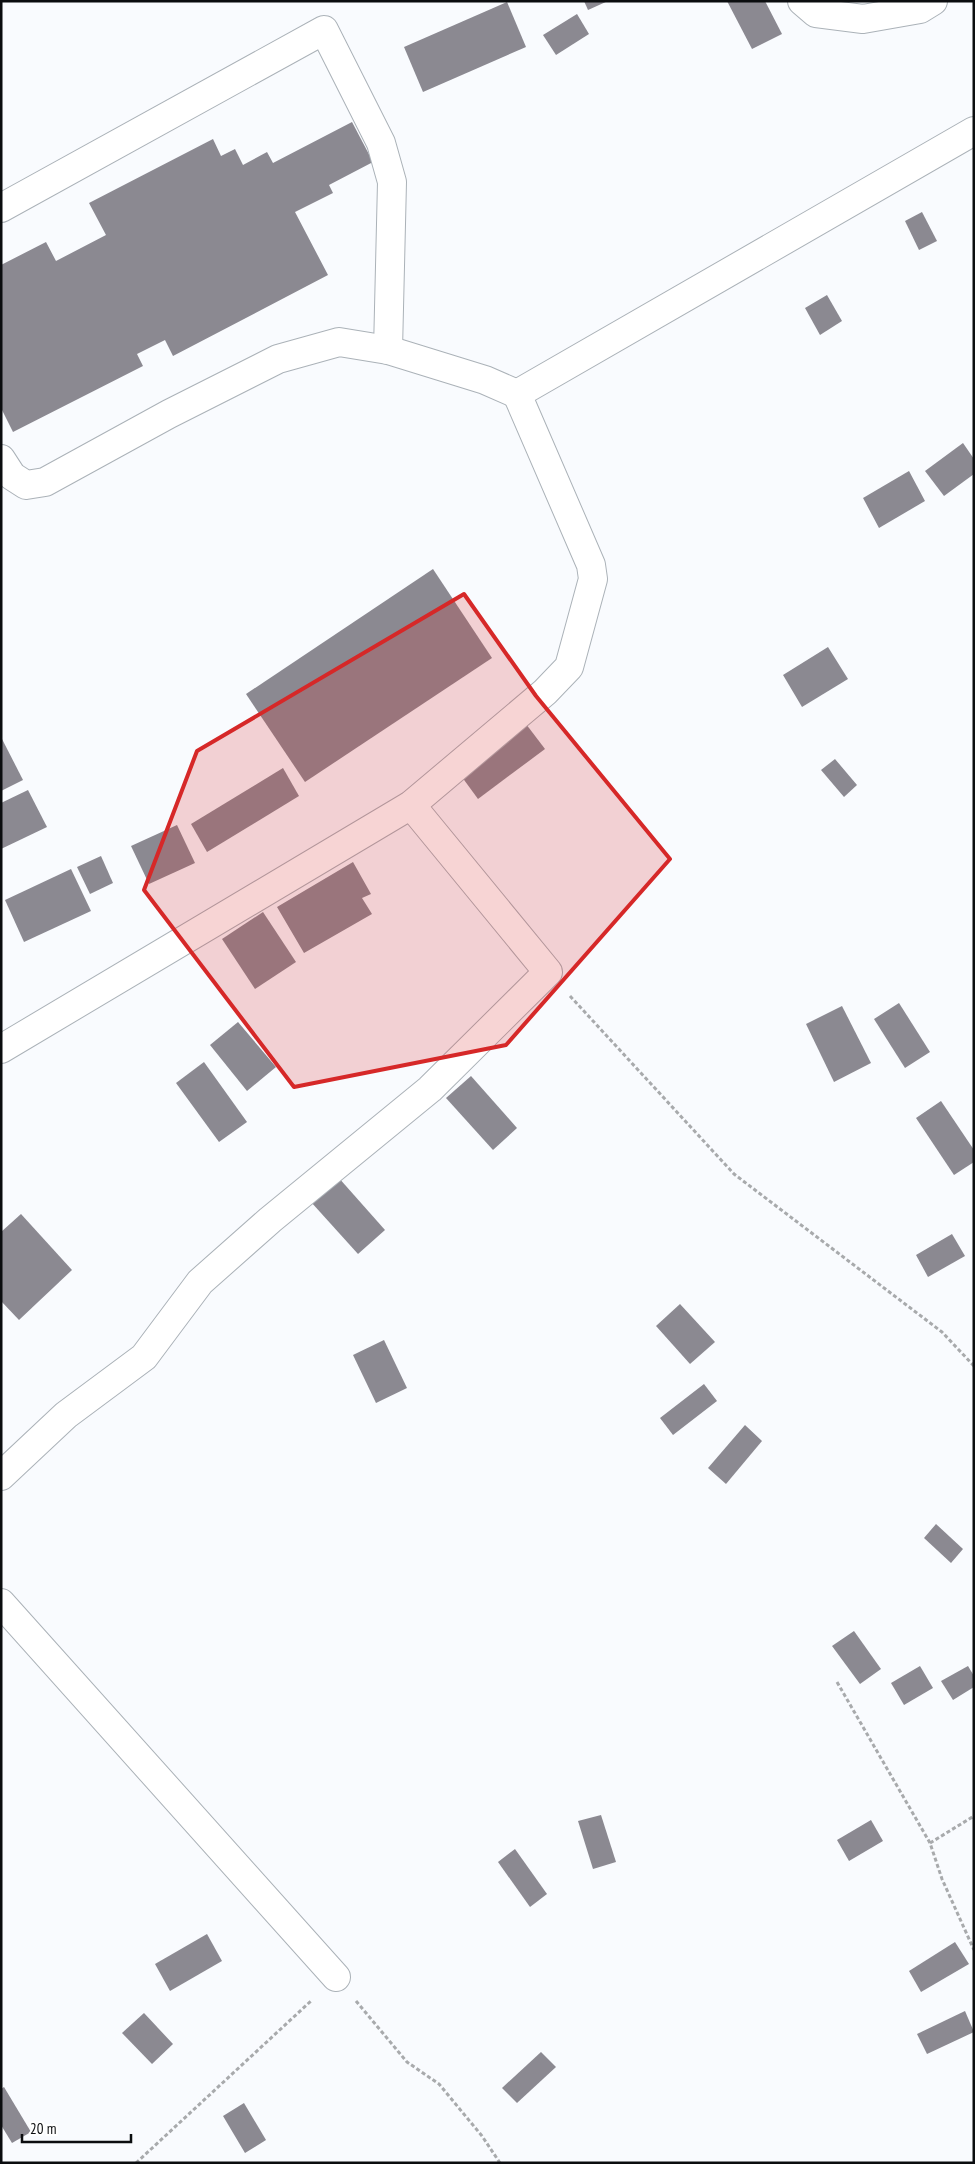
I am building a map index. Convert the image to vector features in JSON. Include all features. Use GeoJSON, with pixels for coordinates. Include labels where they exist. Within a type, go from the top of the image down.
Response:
{"type":"FeatureCollection","features":[{"type":"Feature","properties":{"kind":"street"},"geometry":{"type":"LineString","coordinates":[[802,1],[816,13],[862,19],[920,9],[934,1]]}},
{"type":"Feature","properties":{"kind":"street"},"geometry":{"type":"LineString","coordinates":[[1,208],[324,30],[381,143],[392,182],[388,350]]}},
{"type":"Feature","properties":{"kind":"street"},"geometry":{"type":"LineString","coordinates":[[517,394],[974,131]]}},
{"type":"Feature","properties":{"kind":"street"},"geometry":{"type":"LineString","coordinates":[[1,459],[12,476],[26,485],[45,482],[169,414],[278,358],[339,342],[388,350],[485,380],[517,394],[591,564],[593,578],[569,667],[545,692],[411,805],[1,1049]]}},
{"type":"Feature","properties":{"kind":"street"},"geometry":{"type":"LineString","coordinates":[[1,1476],[66,1415],[144,1357],[200,1282],[270,1220],[430,1089],[548,972],[411,805]]}},
{"type":"Feature","properties":{"kind":"street"},"geometry":{"type":"LineString","coordinates":[[1,1603],[336,1977]]}},
{"type":"Feature","properties":{"kind":"path"},"geometry":{"type":"LineString","coordinates":[[548,972],[734,1174],[942,1332],[974,1366]]}},
{"type":"Feature","properties":{"kind":"path"},"geometry":{"type":"LineString","coordinates":[[836,1682],[930,1842],[942,1879],[974,1950]]}},
{"type":"Feature","properties":{"kind":"path"},"geometry":{"type":"LineString","coordinates":[[930,1842],[974,1816]]}},
{"type":"Feature","properties":{"kind":"path"},"geometry":{"type":"LineString","coordinates":[[136,2163],[336,1977],[407,2062],[439,2084],[482,2136],[500,2163]]}},
{"type":"Feature","properties":{"kind":"highlighted area"},"geometry":{"type":"Polygon","coordinates":[[[464,594],[536,696],[670,859],[506,1045],[294,1087],[144,890],[197,751],[464,594]]]}},
{"type":"Feature","properties":{"kind":"building"},"geometry":{"type":"Polygon","coordinates":[[[584,1],[608,1],[588,10],[584,1]]]}},
{"type":"Feature","properties":{"kind":"building"},"geometry":{"type":"Polygon","coordinates":[[[727,1],[765,1],[782,34],[752,49],[727,1]]]}},
{"type":"Feature","properties":{"kind":"building"},"geometry":{"type":"Polygon","coordinates":[[[507,2],[526,47],[423,92],[404,47],[507,2]]]}},
{"type":"Feature","properties":{"kind":"building"},"geometry":{"type":"Polygon","coordinates":[[[577,14],[589,34],[556,55],[543,35],[577,14]]]}},
{"type":"Feature","properties":{"kind":"building"},"geometry":{"type":"Polygon","coordinates":[[[352,122],[373,162],[329,185],[333,193],[295,212],[328,275],[173,356],[165,340],[137,354],[143,366],[13,432],[1,408],[1,265],[46,242],[56,261],[106,235],[89,203],[213,139],[221,156],[235,149],[243,165],[267,152],[273,163],[352,122]]]}},
{"type":"Feature","properties":{"kind":"building"},"geometry":{"type":"Polygon","coordinates":[[[922,212],[937,241],[919,250],[905,221],[922,212]]]}},
{"type":"Feature","properties":{"kind":"building"},"geometry":{"type":"Polygon","coordinates":[[[827,295],[842,321],[820,335],[805,308],[827,295]]]}},
{"type":"Feature","properties":{"kind":"building"},"geometry":{"type":"Polygon","coordinates":[[[963,443],[974,459],[974,474],[944,496],[925,471],[963,443]]]}},
{"type":"Feature","properties":{"kind":"building"},"geometry":{"type":"Polygon","coordinates":[[[909,471],[925,501],[879,528],[863,498],[909,471]]]}},
{"type":"Feature","properties":{"kind":"building"},"geometry":{"type":"Polygon","coordinates":[[[433,569],[492,658],[305,782],[246,694],[433,569]]]}},
{"type":"Feature","properties":{"kind":"building"},"geometry":{"type":"Polygon","coordinates":[[[828,647],[848,679],[802,707],[783,675],[828,647]]]}},
{"type":"Feature","properties":{"kind":"building"},"geometry":{"type":"Polygon","coordinates":[[[526,724],[545,749],[478,799],[459,773],[526,724]]]}},
{"type":"Feature","properties":{"kind":"building"},"geometry":{"type":"Polygon","coordinates":[[[1,737],[23,780],[1,791],[1,737]]]}},
{"type":"Feature","properties":{"kind":"building"},"geometry":{"type":"Polygon","coordinates":[[[835,759],[857,785],[844,797],[821,770],[835,759]]]}},
{"type":"Feature","properties":{"kind":"building"},"geometry":{"type":"Polygon","coordinates":[[[283,768],[299,796],[207,852],[191,824],[283,768]]]}},
{"type":"Feature","properties":{"kind":"building"},"geometry":{"type":"Polygon","coordinates":[[[28,790],[47,827],[1,849],[1,803],[28,790]]]}},
{"type":"Feature","properties":{"kind":"building"},"geometry":{"type":"Polygon","coordinates":[[[177,825],[195,863],[149,884],[131,846],[177,825]]]}},
{"type":"Feature","properties":{"kind":"building"},"geometry":{"type":"Polygon","coordinates":[[[101,856],[113,883],[90,894],[77,867],[101,856]]]}},
{"type":"Feature","properties":{"kind":"building"},"geometry":{"type":"Polygon","coordinates":[[[353,862],[371,894],[362,898],[372,914],[304,953],[277,907],[353,862]]]}},
{"type":"Feature","properties":{"kind":"building"},"geometry":{"type":"Polygon","coordinates":[[[71,869],[91,911],[24,942],[5,900],[71,869]]]}},
{"type":"Feature","properties":{"kind":"building"},"geometry":{"type":"Polygon","coordinates":[[[263,912],[296,962],[255,989],[222,939],[263,912]]]}},
{"type":"Feature","properties":{"kind":"building"},"geometry":{"type":"Polygon","coordinates":[[[899,1003],[930,1052],[905,1068],[874,1019],[899,1003]]]}},
{"type":"Feature","properties":{"kind":"building"},"geometry":{"type":"Polygon","coordinates":[[[842,1006],[871,1063],[834,1082],[806,1024],[842,1006]]]}},
{"type":"Feature","properties":{"kind":"building"},"geometry":{"type":"Polygon","coordinates":[[[238,1022],[276,1067],[247,1091],[210,1045],[238,1022]]]}},
{"type":"Feature","properties":{"kind":"building"},"geometry":{"type":"Polygon","coordinates":[[[204,1062],[247,1122],[219,1142],[176,1083],[204,1062]]]}},
{"type":"Feature","properties":{"kind":"building"},"geometry":{"type":"Polygon","coordinates":[[[471,1076],[517,1128],[493,1150],[446,1098],[471,1076]]]}},
{"type":"Feature","properties":{"kind":"building"},"geometry":{"type":"Polygon","coordinates":[[[941,1101],[974,1150],[974,1162],[954,1175],[916,1118],[941,1101]]]}},
{"type":"Feature","properties":{"kind":"building"},"geometry":{"type":"Polygon","coordinates":[[[338,1177],[385,1230],[358,1254],[311,1202],[338,1177]]]}},
{"type":"Feature","properties":{"kind":"building"},"geometry":{"type":"Polygon","coordinates":[[[21,1214],[72,1270],[19,1320],[1,1301],[1,1232],[21,1214]]]}},
{"type":"Feature","properties":{"kind":"building"},"geometry":{"type":"Polygon","coordinates":[[[952,1234],[965,1256],[928,1277],[916,1255],[952,1234]]]}},
{"type":"Feature","properties":{"kind":"building"},"geometry":{"type":"Polygon","coordinates":[[[680,1304],[715,1342],[690,1364],[656,1326],[680,1304]]]}},
{"type":"Feature","properties":{"kind":"building"},"geometry":{"type":"Polygon","coordinates":[[[384,1340],[407,1388],[376,1403],[353,1355],[384,1340]]]}},
{"type":"Feature","properties":{"kind":"building"},"geometry":{"type":"Polygon","coordinates":[[[704,1384],[717,1401],[673,1435],[660,1418],[704,1384]]]}},
{"type":"Feature","properties":{"kind":"building"},"geometry":{"type":"Polygon","coordinates":[[[745,1425],[762,1441],[726,1484],[708,1468],[745,1425]]]}},
{"type":"Feature","properties":{"kind":"building"},"geometry":{"type":"Polygon","coordinates":[[[936,1524],[963,1549],[951,1563],[924,1538],[936,1524]]]}},
{"type":"Feature","properties":{"kind":"building"},"geometry":{"type":"Polygon","coordinates":[[[854,1631],[881,1669],[860,1684],[832,1646],[854,1631]]]}},
{"type":"Feature","properties":{"kind":"building"},"geometry":{"type":"Polygon","coordinates":[[[920,1666],[933,1688],[904,1705],[891,1683],[920,1666]]]}},
{"type":"Feature","properties":{"kind":"building"},"geometry":{"type":"Polygon","coordinates":[[[968,1666],[974,1676],[974,1687],[953,1700],[941,1681],[968,1666]]]}},
{"type":"Feature","properties":{"kind":"building"},"geometry":{"type":"Polygon","coordinates":[[[601,1815],[616,1862],[593,1869],[578,1821],[601,1815]]]}},
{"type":"Feature","properties":{"kind":"building"},"geometry":{"type":"Polygon","coordinates":[[[871,1820],[883,1841],[849,1861],[837,1840],[871,1820]]]}},
{"type":"Feature","properties":{"kind":"building"},"geometry":{"type":"Polygon","coordinates":[[[515,1849],[547,1894],[530,1907],[498,1862],[515,1849]]]}},
{"type":"Feature","properties":{"kind":"building"},"geometry":{"type":"Polygon","coordinates":[[[207,1934],[222,1961],[170,1991],[155,1964],[207,1934]]]}},
{"type":"Feature","properties":{"kind":"building"},"geometry":{"type":"Polygon","coordinates":[[[955,1942],[969,1964],[921,1992],[909,1971],[955,1942]]]}},
{"type":"Feature","properties":{"kind":"building"},"geometry":{"type":"Polygon","coordinates":[[[965,2011],[974,2032],[927,2054],[917,2034],[965,2011]]]}},
{"type":"Feature","properties":{"kind":"building"},"geometry":{"type":"Polygon","coordinates":[[[144,2013],[173,2044],[152,2064],[122,2033],[144,2013]]]}},
{"type":"Feature","properties":{"kind":"building"},"geometry":{"type":"Polygon","coordinates":[[[541,2052],[556,2067],[517,2103],[502,2088],[541,2052]]]}},
{"type":"Feature","properties":{"kind":"building"},"geometry":{"type":"Polygon","coordinates":[[[4,2087],[31,2132],[12,2143],[1,2125],[1,2089],[4,2087]]]}},
{"type":"Feature","properties":{"kind":"building"},"geometry":{"type":"Polygon","coordinates":[[[244,2103],[266,2140],[245,2153],[223,2116],[244,2103]]]}}]}
